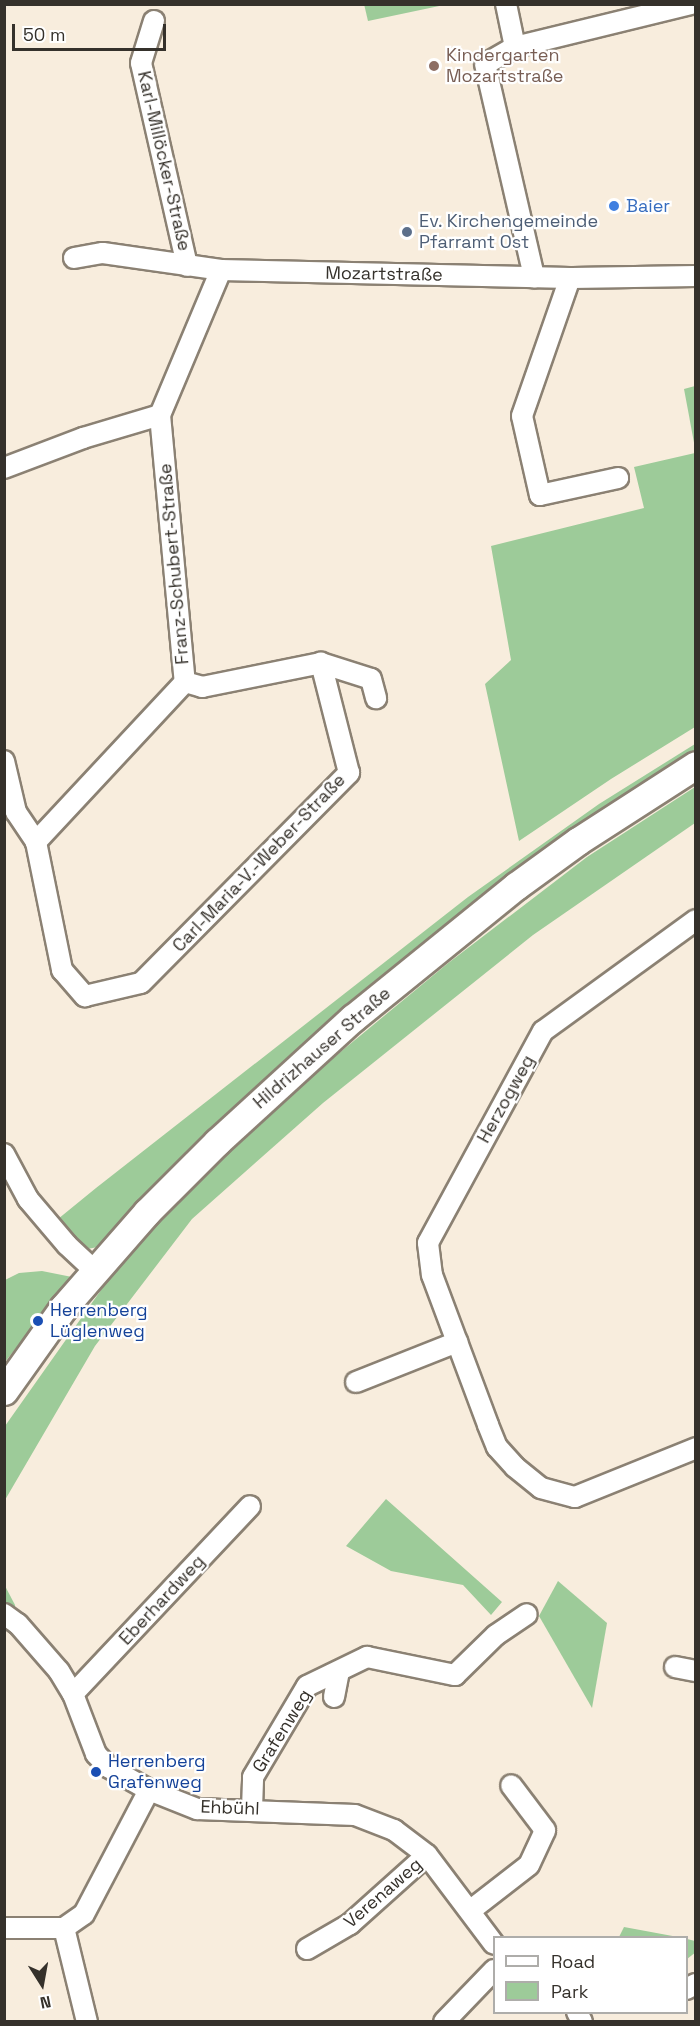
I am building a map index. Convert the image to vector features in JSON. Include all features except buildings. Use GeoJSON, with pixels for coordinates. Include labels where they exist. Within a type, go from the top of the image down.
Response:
{"type":"FeatureCollection","features":[{"type":"Feature","properties":{"kind":"main road","name":"Hildrizhauser Straße"},"geometry":{"type":"LineString","coordinates":[[4,1391],[34,1346],[94,1270],[147,1212],[217,1142],[353,1018],[516,886],[578,841],[696,765]]}},
{"type":"Feature","properties":{"kind":"street"},"geometry":{"type":"LineString","coordinates":[[506,4],[515,47]]}},
{"type":"Feature","properties":{"kind":"street"},"geometry":{"type":"LineString","coordinates":[[534,277],[485,64],[515,47],[691,4]]}},
{"type":"Feature","properties":{"kind":"street","name":"Karl-Millöcker-Straße"},"geometry":{"type":"LineString","coordinates":[[154,21],[141,63],[187,266]]}},
{"type":"Feature","properties":{"kind":"street","name":"Mozartstraße"},"geometry":{"type":"LineString","coordinates":[[74,258],[103,253],[221,270],[570,278],[696,276]]}},
{"type":"Feature","properties":{"kind":"street","name":"Franz-Schubert-Straße"},"geometry":{"type":"LineString","coordinates":[[36,842],[185,682],[160,415],[221,270]]}},
{"type":"Feature","properties":{"kind":"street"},"geometry":{"type":"LineString","coordinates":[[570,278],[522,416],[540,495],[618,478]]}},
{"type":"Feature","properties":{"kind":"street"},"geometry":{"type":"LineString","coordinates":[[4,468],[83,438],[160,415]]}},
{"type":"Feature","properties":{"kind":"street"},"geometry":{"type":"LineString","coordinates":[[185,682],[202,687],[321,663],[371,679],[376,698]]}},
{"type":"Feature","properties":{"kind":"street","name":"Carl-Maria-V.-Weber-Straße"},"geometry":{"type":"LineString","coordinates":[[36,842],[62,970],[85,996],[141,983],[349,773],[321,663]]}},
{"type":"Feature","properties":{"kind":"street"},"geometry":{"type":"LineString","coordinates":[[4,760],[16,812],[36,842]]}},
{"type":"Feature","properties":{"kind":"street","name":"Herzogweg"},"geometry":{"type":"LineString","coordinates":[[696,920],[543,1031],[428,1243],[432,1275],[498,1447],[515,1467],[541,1488],[575,1497],[696,1448]]}},
{"type":"Feature","properties":{"kind":"street"},"geometry":{"type":"LineString","coordinates":[[4,1154],[28,1200],[67,1245],[94,1270]]}},
{"type":"Feature","properties":{"kind":"street"},"geometry":{"type":"LineString","coordinates":[[356,1382],[457,1342]]}},
{"type":"Feature","properties":{"kind":"street","name":"Eberhardweg"},"geometry":{"type":"LineString","coordinates":[[73,1694],[250,1506]]}},
{"type":"Feature","properties":{"kind":"street","name":"Ehbühl"},"geometry":{"type":"LineString","coordinates":[[4,1614],[18,1624],[59,1671],[73,1694],[96,1754],[108,1767],[149,1790],[197,1809],[252,1809],[355,1815],[394,1830],[428,1855],[493,1941]]}},
{"type":"Feature","properties":{"kind":"street","name":"Grafenweg"},"geometry":{"type":"LineString","coordinates":[[252,1809],[253,1777],[307,1686],[367,1657],[455,1675],[496,1635],[527,1614]]}},
{"type":"Feature","properties":{"kind":"street"},"geometry":{"type":"LineString","coordinates":[[675,1667],[696,1671]]}},
{"type":"Feature","properties":{"kind":"street","name":"Grafenweg"},"geometry":{"type":"LineString","coordinates":[[334,1696],[339,1672]]}},
{"type":"Feature","properties":{"kind":"street"},"geometry":{"type":"LineString","coordinates":[[471,1910],[529,1865],[545,1830],[511,1785]]}},
{"type":"Feature","properties":{"kind":"street"},"geometry":{"type":"LineString","coordinates":[[4,1928],[64,1928],[84,1914],[149,1790]]}},
{"type":"Feature","properties":{"kind":"street","name":"Verenaweg"},"geometry":{"type":"LineString","coordinates":[[307,1949],[350,1924],[428,1855]]}},
{"type":"Feature","properties":{"kind":"street"},"geometry":{"type":"LineString","coordinates":[[64,1928],[87,2022]]}},
{"type":"Feature","properties":{"kind":"street"},"geometry":{"type":"LineString","coordinates":[[444,2022],[493,1972]]}},
{"type":"Feature","properties":{"kind":"green space"},"geometry":{"type":"Polygon","coordinates":[[[364,4],[444,4],[444,5],[368,21],[364,4]]]}},
{"type":"Feature","properties":{"kind":"green space"},"geometry":{"type":"Polygon","coordinates":[[[696,386],[695,448],[684,389],[696,386]]]}},
{"type":"Feature","properties":{"kind":"green space"},"geometry":{"type":"Polygon","coordinates":[[[695,453],[695,727],[611,779],[519,841],[485,684],[511,660],[491,546],[644,508],[634,467],[695,453]]]}},
{"type":"Feature","properties":{"kind":"green space"},"geometry":{"type":"Polygon","coordinates":[[[695,744],[695,755],[626,798],[98,1247],[87,1249],[72,1243],[55,1227],[58,1219],[96,1188],[468,897],[599,804],[695,744]]]}},
{"type":"Feature","properties":{"kind":"green space"},"geometry":{"type":"Polygon","coordinates":[[[695,787],[695,823],[533,935],[323,1103],[192,1219],[95,1346],[5,1500],[5,1426],[118,1266],[160,1221],[227,1153],[315,1073],[447,964],[587,857],[695,787]]]}},
{"type":"Feature","properties":{"kind":"green space"},"geometry":{"type":"Polygon","coordinates":[[[42,1271],[72,1277],[5,1362],[5,1280],[19,1273],[42,1271]]]}},
{"type":"Feature","properties":{"kind":"green space"},"geometry":{"type":"Polygon","coordinates":[[[386,1499],[502,1602],[491,1615],[463,1585],[391,1571],[346,1546],[386,1499]]]}},
{"type":"Feature","properties":{"kind":"green space"},"geometry":{"type":"Polygon","coordinates":[[[558,1581],[607,1623],[592,1708],[539,1616],[558,1581]]]}},
{"type":"Feature","properties":{"kind":"green space"},"geometry":{"type":"Polygon","coordinates":[[[4,1584],[15,1605],[16,1617],[5,1608],[4,1584]]]}},
{"type":"Feature","properties":{"kind":"green space"},"geometry":{"type":"Polygon","coordinates":[[[624,1927],[673,1936],[620,1936],[624,1927]]]}},
{"type":"Feature","properties":{"kind":"green space"},"geometry":{"type":"Polygon","coordinates":[[[688,1939],[695,1941],[696,1952],[688,1958],[688,1939]]]}},
{"type":"Feature","properties":{"kind":"place","name":"Kindergarten Mozartstraße"},"geometry":{"type":"Point","coordinates":[434,66]}},
{"type":"Feature","properties":{"kind":"place","name":"Baier"},"geometry":{"type":"Point","coordinates":[614,206]}},
{"type":"Feature","properties":{"kind":"place","name":"Ev. Kirchengemeinde Pfarramt Ost"},"geometry":{"type":"Point","coordinates":[407,232]}},
{"type":"Feature","properties":{"kind":"place","name":"Herrenberg Lüglenweg"},"geometry":{"type":"Point","coordinates":[38,1321]}},
{"type":"Feature","properties":{"kind":"place","name":"Herrenberg Grafenweg"},"geometry":{"type":"Point","coordinates":[96,1772]}}]}
